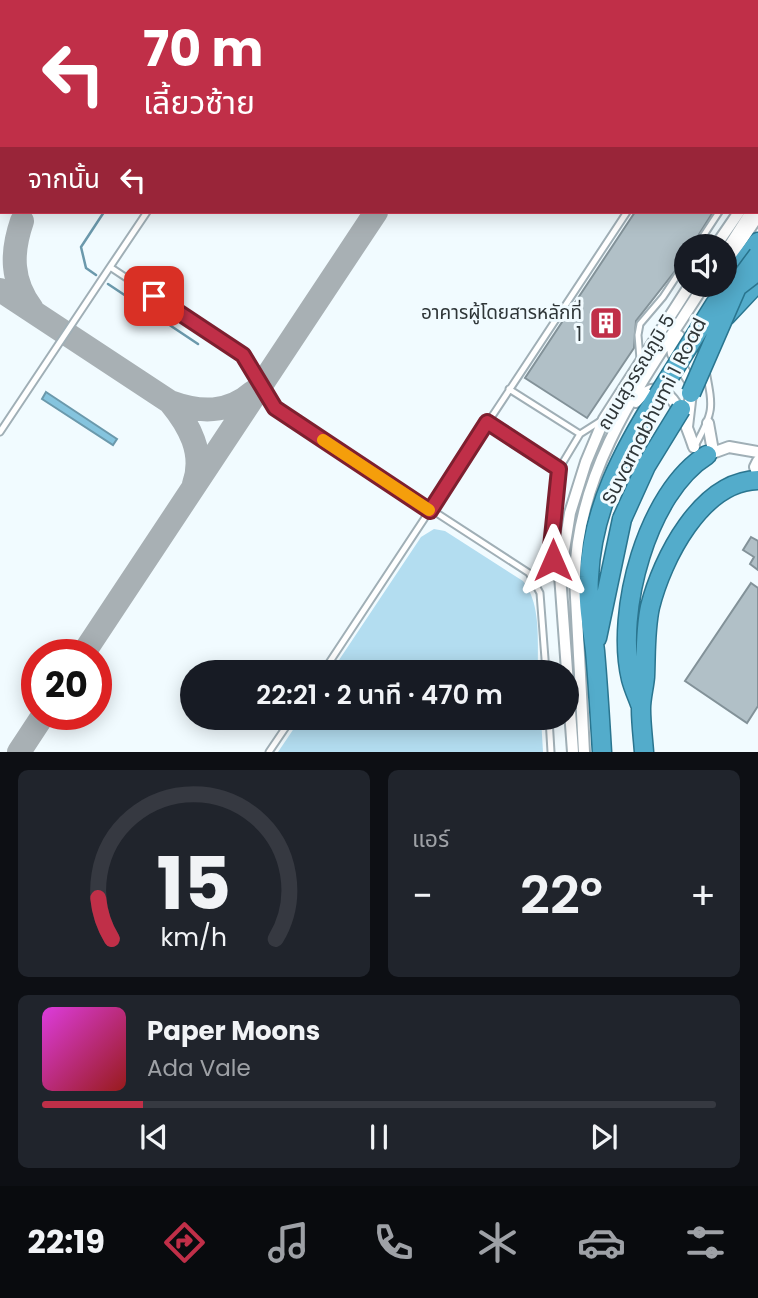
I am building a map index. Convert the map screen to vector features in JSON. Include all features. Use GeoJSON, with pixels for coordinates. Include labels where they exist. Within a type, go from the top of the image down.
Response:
{"type":"FeatureCollection","features":[{"type":"Feature","properties":{"kind":"highway","name":"Suvarnabhumi 1 Road"},"geometry":{"type":"LineString","coordinates":[[594,649],[622,519],[642,474],[691,393],[721,310],[758,242]]}},
{"type":"Feature","properties":{"kind":"highway","name":"Suvarnabhumi 1 Road"},"geometry":{"type":"LineString","coordinates":[[602,752],[589,608],[589,576],[595,537],[607,493],[633,434],[758,255]]}},
{"type":"Feature","properties":{"kind":"highway","name":"Suvarnabhumi 1 Road"},"geometry":{"type":"LineString","coordinates":[[721,310],[758,271]]}},
{"type":"Feature","properties":{"kind":"highway","name":"Suvarnabhumi 1 Road"},"geometry":{"type":"LineString","coordinates":[[721,310],[758,282]]}},
{"type":"Feature","properties":{"kind":"highway"},"geometry":{"type":"LineString","coordinates":[[641,708],[630,678],[629,611],[644,545],[654,519],[681,478],[705,451]]}},
{"type":"Feature","properties":{"kind":"highway"},"geometry":{"type":"LineString","coordinates":[[643,752],[641,708],[650,607],[661,575],[676,543],[711,499],[731,485],[758,478]]}},
{"type":"Feature","properties":{"kind":"street"},"geometry":{"type":"LineString","coordinates":[[724,234],[738,214]]}},
{"type":"Feature","properties":{"kind":"street"},"geometry":{"type":"LineString","coordinates":[[737,234],[750,214]]}},
{"type":"Feature","properties":{"kind":"street"},"geometry":{"type":"LineString","coordinates":[[737,248],[758,216]]}},
{"type":"Feature","properties":{"kind":"street","name":"ถนนสุวรรณภูมิ 5"},"geometry":{"type":"LineString","coordinates":[[573,752],[560,575],[574,498],[604,419],[682,297]]}},
{"type":"Feature","properties":{"kind":"street","name":"ถนนสุวรรณภูมิ 5"},"geometry":{"type":"LineString","coordinates":[[584,752],[575,560],[592,482],[616,426],[697,297]]}},
{"type":"Feature","properties":{"kind":"street"},"geometry":{"type":"LineString","coordinates":[[687,427],[692,384],[672,348],[704,297]]}},
{"type":"Feature","properties":{"kind":"street","name":"ถนนสุวรรณภูมิ 5"},"geometry":{"type":"LineString","coordinates":[[616,426],[640,396],[655,389],[669,395],[678,406],[687,427],[705,451]]}},
{"type":"Feature","properties":{"kind":"street"},"geometry":{"type":"LineString","coordinates":[[708,423],[705,451],[729,447],[758,452]]}},
{"type":"Feature","properties":{"kind":"street"},"geometry":{"type":"LineString","coordinates":[[758,461],[755,467],[758,478]]}},
{"type":"Feature","properties":{"kind":"lane"},"geometry":{"type":"LineString","coordinates":[[0,432],[146,214]]}},
{"type":"Feature","properties":{"kind":"lane"},"geometry":{"type":"LineString","coordinates":[[331,660],[625,214]]}},
{"type":"Feature","properties":{"kind":"lane"},"geometry":{"type":"LineString","coordinates":[[705,234],[718,214]]}},
{"type":"Feature","properties":{"kind":"lane"},"geometry":{"type":"LineString","coordinates":[[708,334],[758,262]]}},
{"type":"Feature","properties":{"kind":"lane"},"geometry":{"type":"LineString","coordinates":[[110,267],[243,355],[275,408],[529,573],[541,600],[546,660]]}},
{"type":"Feature","properties":{"kind":"lane"},"geometry":{"type":"LineString","coordinates":[[640,362],[640,324],[674,280]]}},
{"type":"Feature","properties":{"kind":"lane"},"geometry":{"type":"LineString","coordinates":[[702,348],[711,398],[705,451]]}},
{"type":"Feature","properties":{"kind":"lane"},"geometry":{"type":"LineString","coordinates":[[509,388],[580,434]]}},
{"type":"Feature","properties":{"kind":"lane"},"geometry":{"type":"LineString","coordinates":[[560,575],[551,547],[559,469],[580,434],[604,419]]}},
{"type":"Feature","properties":{"kind":"lane"},"geometry":{"type":"LineString","coordinates":[[487,422],[559,469]]}},
{"type":"Feature","properties":{"kind":"lane"},"geometry":{"type":"LineString","coordinates":[[269,752],[284,730]]}},
{"type":"Feature","properties":{"kind":"lane"},"geometry":{"type":"LineString","coordinates":[[550,730],[551,752]]}},
{"type":"Feature","properties":{"kind":"shaded area"},"geometry":{"type":"Polygon","coordinates":[[[46,392],[117,439],[113,445],[42,399],[46,392]]]}},
{"type":"Feature","properties":{"kind":"shaded area"},"geometry":{"type":"Polygon","coordinates":[[[434,529],[445,531],[523,581],[536,612],[538,660],[339,660],[421,537],[434,529]]]}},
{"type":"Feature","properties":{"kind":"shaded area"},"geometry":{"type":"Polygon","coordinates":[[[293,730],[542,730],[543,752],[278,752],[293,730]]]}},
{"type":"Feature","properties":{"kind":"building","name":"อาคารผู้โดยสารหลักที่ 1"},"geometry":{"type":"Polygon","coordinates":[[[634,214],[712,214],[699,234],[674,234],[674,272],[636,321],[634,348],[587,418],[525,378],[634,214]]]}},
{"type":"Feature","properties":{"kind":"building"},"geometry":{"type":"Polygon","coordinates":[[[751,537],[758,541],[758,570],[750,564],[754,557],[743,550],[751,537]]]}},
{"type":"Feature","properties":{"kind":"building"},"geometry":{"type":"Polygon","coordinates":[[[751,583],[758,588],[758,706],[747,723],[685,681],[751,583]]]}},
{"type":"Feature","properties":{"kind":"waterway"},"geometry":{"type":"LineString","coordinates":[[96,275],[86,268],[81,247],[103,214]]}},
{"type":"Feature","properties":{"kind":"waterway"},"geometry":{"type":"LineString","coordinates":[[108,284],[198,344]]}},
{"type":"Feature","properties":{"kind":"taxiway"},"geometry":{"type":"LineString","coordinates":[[93,639],[375,214]]}},
{"type":"Feature","properties":{"kind":"taxiway"},"geometry":{"type":"LineString","coordinates":[[22,221],[16,244],[15,267],[20,288],[32,309]]}},
{"type":"Feature","properties":{"kind":"taxiway"},"geometry":{"type":"LineString","coordinates":[[0,290],[170,402],[192,408],[224,408],[253,392]]}},
{"type":"Feature","properties":{"kind":"taxiway"},"geometry":{"type":"LineString","coordinates":[[170,402],[189,430],[196,450],[198,461],[194,484]]}},
{"type":"Feature","properties":{"kind":"taxiway"},"geometry":{"type":"LineString","coordinates":[[19,752],[33,730]]}},
{"type":"Feature","properties":{"kind":"slow traffic"},"geometry":{"type":"LineString","coordinates":[[323,440],[429,510]]}},
{"type":"Feature","properties":{"kind":"place","name":"อาคารผู้โดยสารหลักที่ 1"},"geometry":{"type":"Point","coordinates":[606,323]}},
{"type":"Feature","properties":{"kind":"route"},"geometry":{"type":"LineString","coordinates":[[154,296],[243,355],[275,408],[430,511],[487,422],[559,469],[551,547],[553,560]]}}]}
